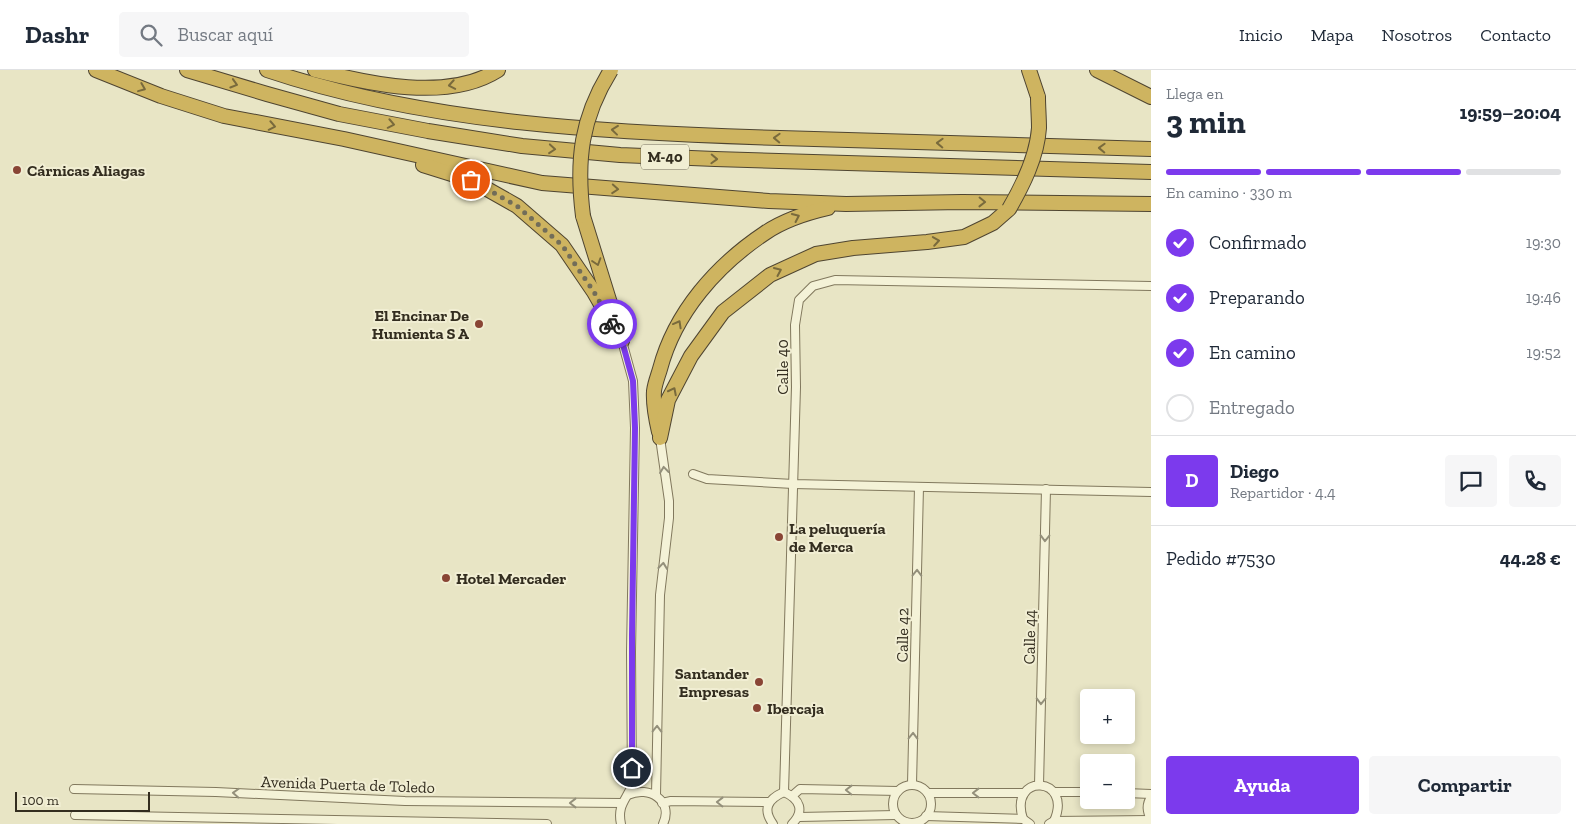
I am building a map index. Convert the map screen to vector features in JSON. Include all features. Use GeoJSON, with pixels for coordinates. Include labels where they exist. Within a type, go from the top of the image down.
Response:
{"type":"FeatureCollection","features":[{"type":"Feature","properties":{"kind":"highway"},"geometry":{"type":"LineString","coordinates":[[96,70],[160,96],[224,116],[542,183],[846,204],[962,202],[1151,204]]}},
{"type":"Feature","properties":{"kind":"highway","name":"M-40"},"geometry":{"type":"LineString","coordinates":[[187,70],[339,114],[522,146],[620,155],[715,159],[1151,172]]}},
{"type":"Feature","properties":{"kind":"highway","name":"M-40"},"geometry":{"type":"LineString","coordinates":[[267,70],[343,91],[432,110],[623,131],[725,136],[1151,149]]}},
{"type":"Feature","properties":{"kind":"highway"},"geometry":{"type":"LineString","coordinates":[[315,70],[379,84],[433,88],[488,76],[498,70]]}},
{"type":"Feature","properties":{"kind":"highway"},"geometry":{"type":"LineString","coordinates":[[611,70],[598,90],[583,135],[579,183],[583,216],[622,341]]}},
{"type":"Feature","properties":{"kind":"highway"},"geometry":{"type":"LineString","coordinates":[[660,438],[668,400],[691,356],[723,312],[770,275],[816,254],[853,248],[964,237],[993,223],[1009,209],[1021,189],[1034,156],[1039,129],[1038,97],[1029,70]]}},
{"type":"Feature","properties":{"kind":"highway"},"geometry":{"type":"LineString","coordinates":[[1097,70],[1151,97]]}},
{"type":"Feature","properties":{"kind":"highway"},"geometry":{"type":"LineString","coordinates":[[344,140],[471,180],[517,206],[562,245],[594,292],[622,341]]}},
{"type":"Feature","properties":{"kind":"highway"},"geometry":{"type":"LineString","coordinates":[[660,438],[655,412],[654,390],[663,356],[678,323],[703,287],[730,260],[765,232],[803,214],[846,204]]}},
{"type":"Feature","properties":{"kind":"street","name":"Calle 40"},"geometry":{"type":"LineString","coordinates":[[784,792],[796,387],[795,325],[800,300],[813,286],[834,280],[1151,286]]}},
{"type":"Feature","properties":{"kind":"street"},"geometry":{"type":"LineString","coordinates":[[621,824],[619,814],[622,803],[632,785],[631,642],[635,428],[633,381],[622,341]]}},
{"type":"Feature","properties":{"kind":"street"},"geometry":{"type":"LineString","coordinates":[[656,795],[660,595],[669,510],[660,438]]}},
{"type":"Feature","properties":{"kind":"street"},"geometry":{"type":"LineString","coordinates":[[692,474],[707,479],[793,484],[1151,492]]}},
{"type":"Feature","properties":{"kind":"street","name":"Calle 42"},"geometry":{"type":"LineString","coordinates":[[912,784],[919,487]]}},
{"type":"Feature","properties":{"kind":"street","name":"Calle 44"},"geometry":{"type":"LineString","coordinates":[[1039,785],[1046,490]]}},
{"type":"Feature","properties":{"kind":"street"},"geometry":{"type":"LineString","coordinates":[[912,784],[920,786],[928,793],[930,807],[926,816],[910,824],[896,815],[893,808],[893,799],[904,786],[912,784]]}},
{"type":"Feature","properties":{"kind":"street"},"geometry":{"type":"LineString","coordinates":[[1023,819],[1020,800],[1030,787],[1039,785],[1048,787],[1054,792],[1059,802],[1058,811],[1051,822]]}},
{"type":"Feature","properties":{"kind":"street","name":"Avenida Puerta de Toledo"},"geometry":{"type":"LineString","coordinates":[[74,789],[216,792],[406,801],[622,803]]}},
{"type":"Feature","properties":{"kind":"street"},"geometry":{"type":"LineString","coordinates":[[792,796],[800,789],[898,791]]}},
{"type":"Feature","properties":{"kind":"street"},"geometry":{"type":"LineString","coordinates":[[628,795],[645,791],[656,795],[665,810],[663,824]]}},
{"type":"Feature","properties":{"kind":"street"},"geometry":{"type":"LineString","coordinates":[[773,824],[768,818],[769,802],[775,796],[784,792],[792,796],[800,808],[799,817],[792,824]]}},
{"type":"Feature","properties":{"kind":"street"},"geometry":{"type":"LineString","coordinates":[[1054,792],[1080,792]]}},
{"type":"Feature","properties":{"kind":"street"},"geometry":{"type":"LineString","coordinates":[[928,793],[1024,793]]}},
{"type":"Feature","properties":{"kind":"street"},"geometry":{"type":"LineString","coordinates":[[1051,822],[1151,820],[1148,812],[1148,803],[1151,795],[1135,794]]}},
{"type":"Feature","properties":{"kind":"street"},"geometry":{"type":"LineString","coordinates":[[662,803],[671,801],[769,802]]}},
{"type":"Feature","properties":{"kind":"street"},"geometry":{"type":"LineString","coordinates":[[75,815],[547,824]]}},
{"type":"Feature","properties":{"kind":"street"},"geometry":{"type":"LineString","coordinates":[[799,817],[896,815]]}},
{"type":"Feature","properties":{"kind":"street"},"geometry":{"type":"LineString","coordinates":[[926,816],[1023,819],[1030,824]]}},
{"type":"Feature","properties":{"kind":"way so far"},"geometry":{"type":"LineString","coordinates":[[471,180],[517,206],[562,245],[594,292],[612,324]]}},
{"type":"Feature","properties":{"kind":"place","name":"Cárnicas Aliagas"},"geometry":{"type":"Point","coordinates":[17,170]}},
{"type":"Feature","properties":{"kind":"place","name":"El Encinar De Humienta S A"},"geometry":{"type":"Point","coordinates":[479,324]}},
{"type":"Feature","properties":{"kind":"place","name":"La peluquería de Merca"},"geometry":{"type":"Point","coordinates":[779,537]}},
{"type":"Feature","properties":{"kind":"place","name":"Hotel Mercader"},"geometry":{"type":"Point","coordinates":[446,578]}},
{"type":"Feature","properties":{"kind":"place","name":"Santander Empresas"},"geometry":{"type":"Point","coordinates":[759,682]}},
{"type":"Feature","properties":{"kind":"place","name":"Ibercaja"},"geometry":{"type":"Point","coordinates":[757,708]}},
{"type":"Feature","properties":{"kind":"route"},"geometry":{"type":"LineString","coordinates":[[612,324],[622,341],[633,381],[635,428],[632,549],[632,768]]}}]}
